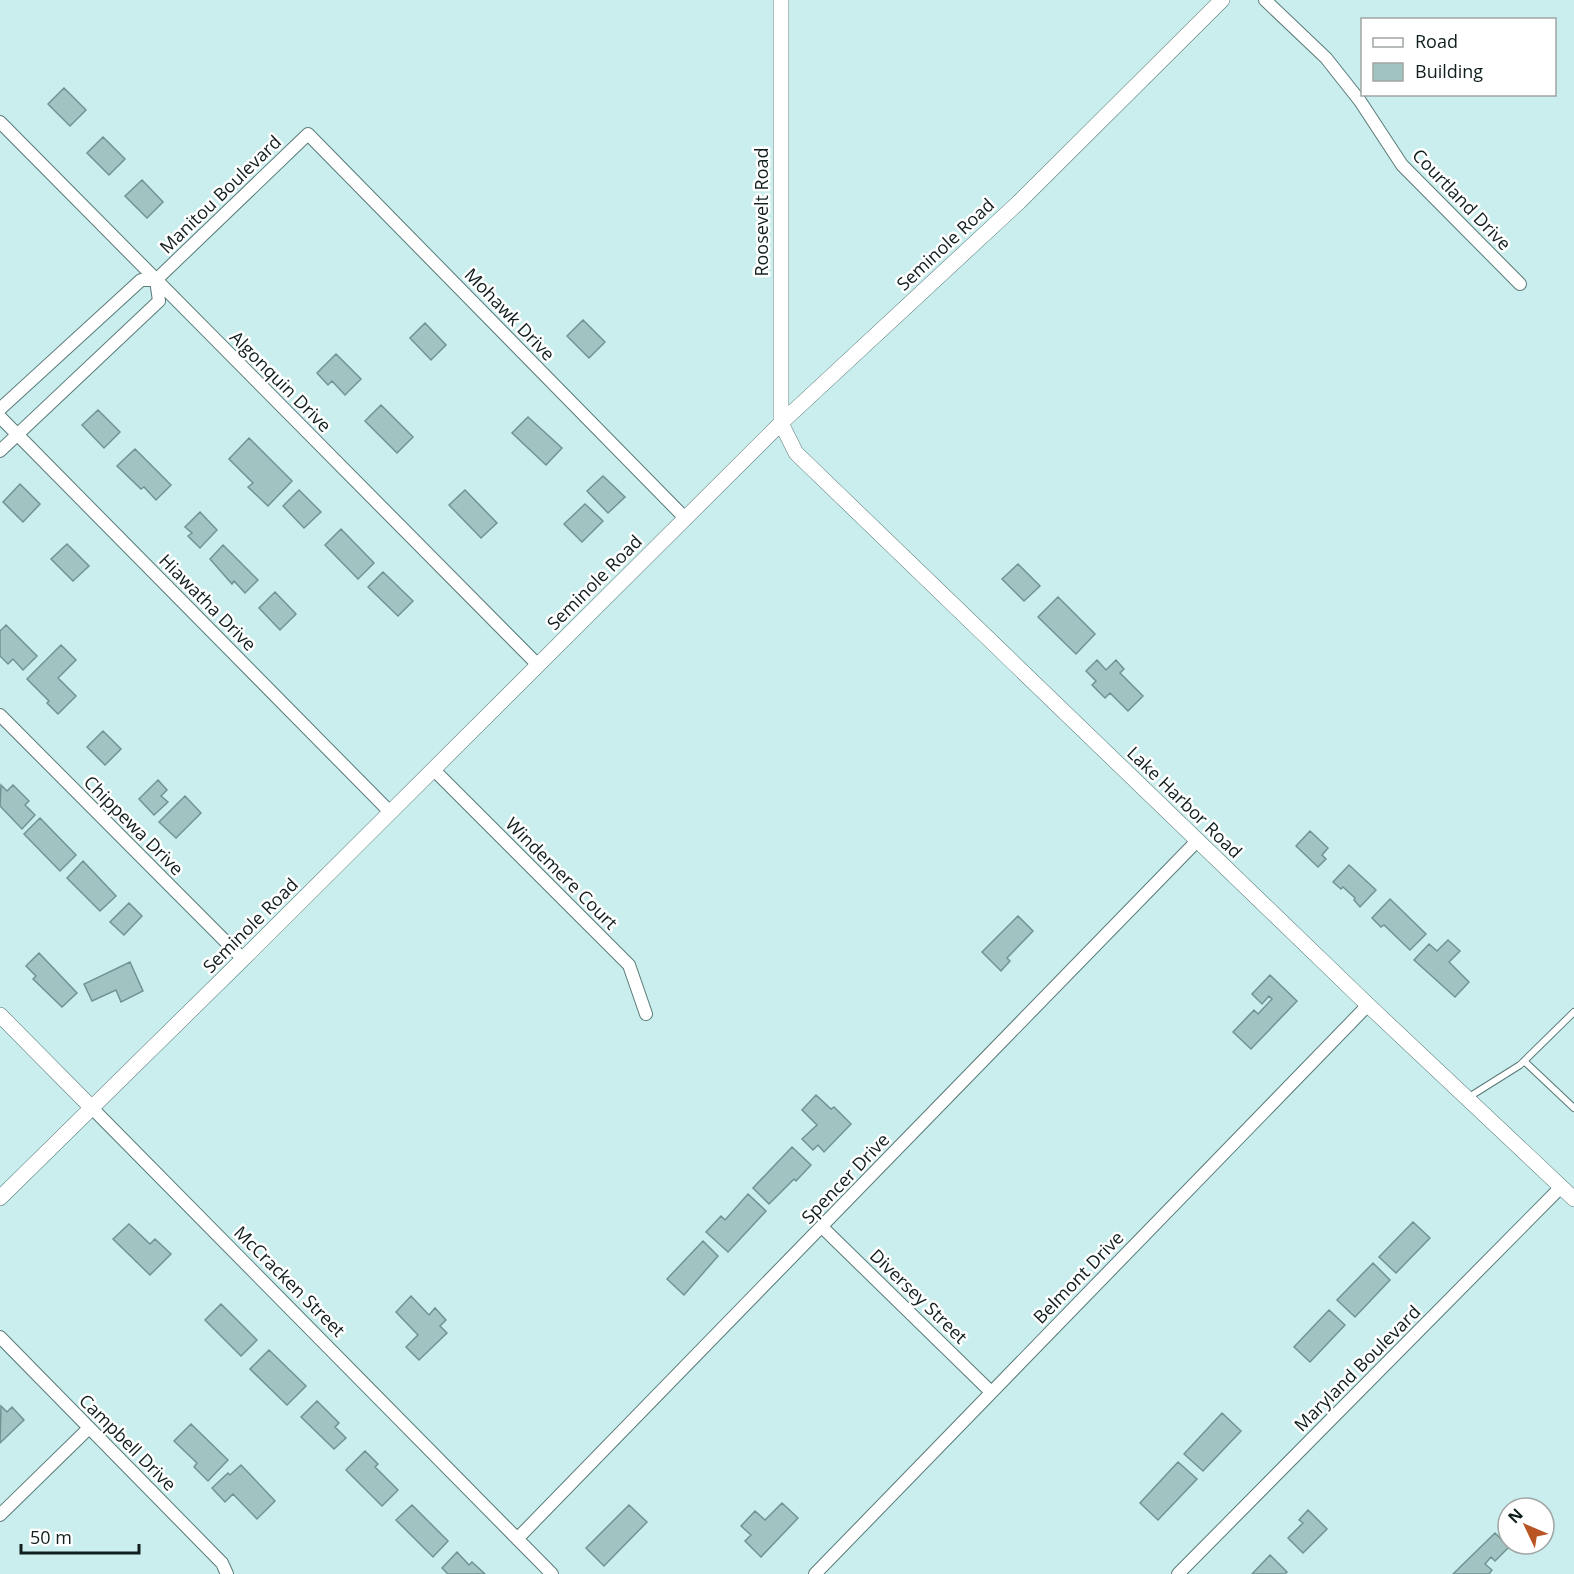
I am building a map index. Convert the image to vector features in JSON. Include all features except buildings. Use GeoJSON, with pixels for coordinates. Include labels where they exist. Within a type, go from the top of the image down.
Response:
{"type":"FeatureCollection","features":[{"type":"Feature","properties":{"kind":"street","name":"Roosevelt Road"},"geometry":{"type":"LineString","coordinates":[[781,0],[781,423]]}},
{"type":"Feature","properties":{"kind":"street","name":"Seminole Road"},"geometry":{"type":"LineString","coordinates":[[0,1198],[434,770],[781,423],[1019,202],[1222,0]]}},
{"type":"Feature","properties":{"kind":"street","name":"Courtland Drive"},"geometry":{"type":"LineString","coordinates":[[1265,0],[1326,58],[1360,101],[1402,165],[1520,284]]}},
{"type":"Feature","properties":{"kind":"street","name":"Algonquin Drive"},"geometry":{"type":"LineString","coordinates":[[0,122],[538,665]]}},
{"type":"Feature","properties":{"kind":"street","name":"Manitou Boulevard"},"geometry":{"type":"LineString","coordinates":[[0,409],[141,280],[156,280],[308,134]]}},
{"type":"Feature","properties":{"kind":"street","name":"Mohawk Drive"},"geometry":{"type":"LineString","coordinates":[[308,134],[686,519]]}},
{"type":"Feature","properties":{"kind":"street","name":"Manitou Boulevard"},"geometry":{"type":"LineString","coordinates":[[0,451],[159,301],[156,280]]}},
{"type":"Feature","properties":{"kind":"street","name":"Hiawatha Drive"},"geometry":{"type":"LineString","coordinates":[[0,417],[390,812]]}},
{"type":"Feature","properties":{"kind":"street","name":"Lake Harbor Road"},"geometry":{"type":"LineString","coordinates":[[781,423],[796,453],[1368,1005],[1574,1199]]}},
{"type":"Feature","properties":{"kind":"street","name":"Chippewa Drive"},"geometry":{"type":"LineString","coordinates":[[0,716],[243,959]]}},
{"type":"Feature","properties":{"kind":"street","name":"Windemere Court"},"geometry":{"type":"LineString","coordinates":[[434,770],[629,965],[646,1014]]}},
{"type":"Feature","properties":{"kind":"street","name":"Spencer Drive"},"geometry":{"type":"LineString","coordinates":[[517,1539],[1197,841]]}},
{"type":"Feature","properties":{"kind":"street","name":"Belmont Drive"},"geometry":{"type":"LineString","coordinates":[[815,1574],[1368,1005]]}},
{"type":"Feature","properties":{"kind":"street","name":"McCracken Street"},"geometry":{"type":"LineString","coordinates":[[0,1015],[552,1574]]}},
{"type":"Feature","properties":{"kind":"street","name":"Maryland Boulevard"},"geometry":{"type":"LineString","coordinates":[[1178,1574],[1561,1186]]}},
{"type":"Feature","properties":{"kind":"street","name":"Diversey Street"},"geometry":{"type":"LineString","coordinates":[[822,1227],[991,1392]]}},
{"type":"Feature","properties":{"kind":"street","name":"Campbell Drive"},"geometry":{"type":"LineString","coordinates":[[0,1337],[222,1563],[227,1574]]}},
{"type":"Feature","properties":{"kind":"street"},"geometry":{"type":"LineString","coordinates":[[0,1515],[89,1428]]}},
{"type":"Feature","properties":{"kind":"lane"},"geometry":{"type":"LineString","coordinates":[[1468,1097],[1524,1061],[1574,1012]]}},
{"type":"Feature","properties":{"kind":"lane"},"geometry":{"type":"LineString","coordinates":[[1524,1061],[1574,1108]]}}]}
